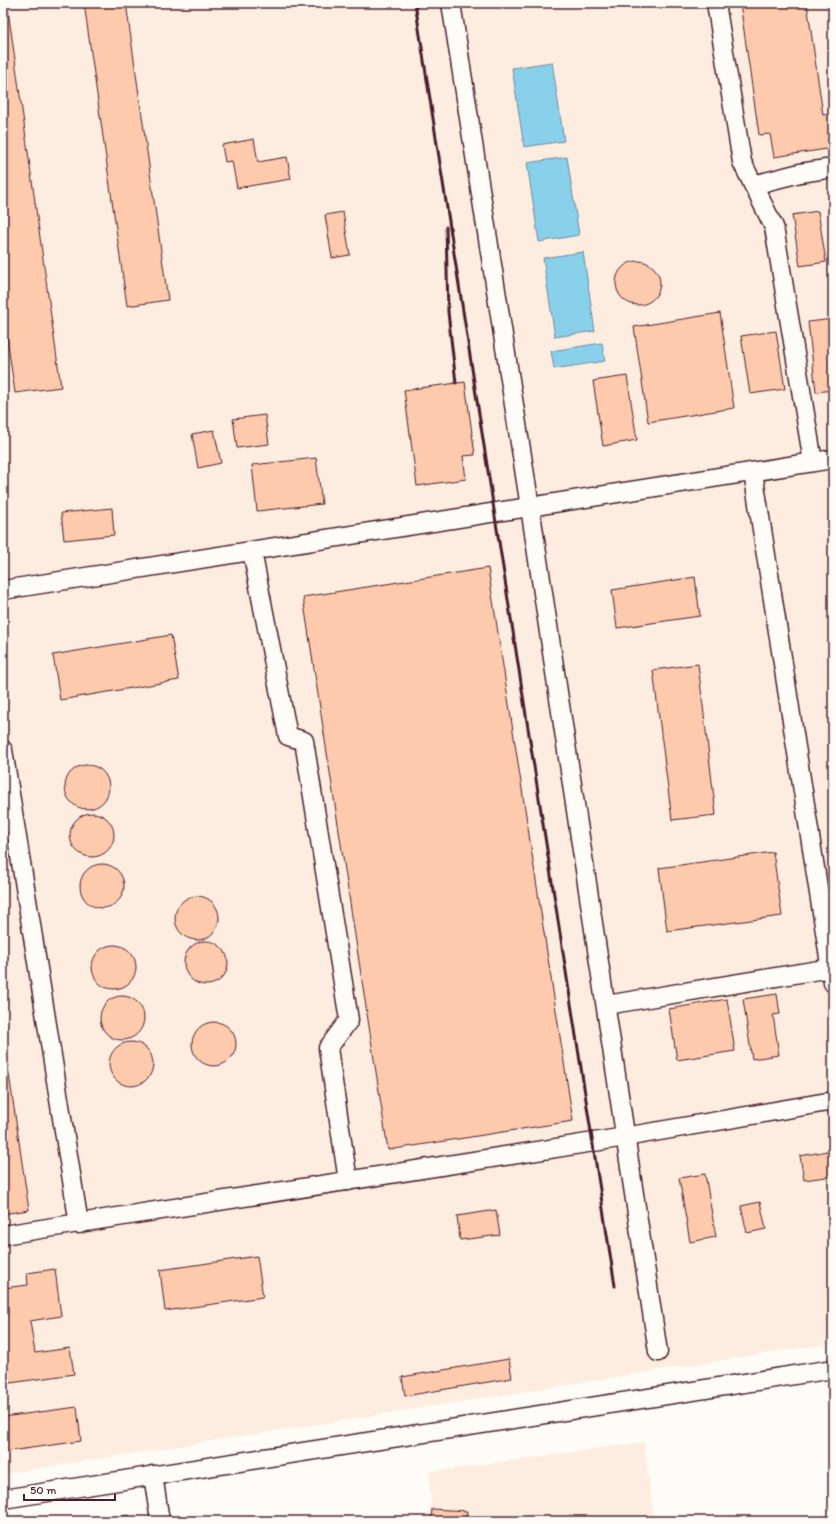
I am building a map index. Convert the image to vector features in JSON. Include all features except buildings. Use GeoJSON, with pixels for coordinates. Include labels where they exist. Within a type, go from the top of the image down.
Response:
{"type":"FeatureCollection","features":[{"type":"Feature","properties":{"kind":"lane"},"geometry":{"type":"LineString","coordinates":[[451,3],[530,507],[658,1352]]}},
{"type":"Feature","properties":{"kind":"lane"},"geometry":{"type":"LineString","coordinates":[[716,3],[742,162],[774,227],[813,462]]}},
{"type":"Feature","properties":{"kind":"lane"},"geometry":{"type":"LineString","coordinates":[[753,185],[800,173],[833,168]]}},
{"type":"Feature","properties":{"kind":"lane"},"geometry":{"type":"LineString","coordinates":[[3,590],[833,459]]}},
{"type":"Feature","properties":{"kind":"lane"},"geometry":{"type":"LineString","coordinates":[[606,1005],[832,976],[753,472]]}},
{"type":"Feature","properties":{"kind":"lane"},"geometry":{"type":"LineString","coordinates":[[252,551],[288,736],[304,741],[349,1020],[328,1048],[348,1181]]}},
{"type":"Feature","properties":{"kind":"lane"},"geometry":{"type":"LineString","coordinates":[[3,750],[79,1224]]}},
{"type":"Feature","properties":{"kind":"lane"},"geometry":{"type":"LineString","coordinates":[[3,1236],[626,1137],[833,1101]]}},
{"type":"Feature","properties":{"kind":"lane"},"geometry":{"type":"LineString","coordinates":[[3,1498],[833,1369]]}},
{"type":"Feature","properties":{"kind":"lane"},"geometry":{"type":"LineString","coordinates":[[153,1475],[160,1521]]}},
{"type":"Feature","properties":{"kind":"shaded area"},"geometry":{"type":"Polygon","coordinates":[[[3,3],[833,3],[833,1343],[3,1474],[3,3]]]}},
{"type":"Feature","properties":{"kind":"shaded area"},"geometry":{"type":"Polygon","coordinates":[[[644,1442],[654,1521],[425,1521],[431,1503],[429,1472],[644,1442]]]}},
{"type":"Feature","properties":{"kind":"water"},"geometry":{"type":"Polygon","coordinates":[[[552,62],[564,141],[524,147],[512,68],[552,62]]]}},
{"type":"Feature","properties":{"kind":"water"},"geometry":{"type":"Polygon","coordinates":[[[567,157],[579,235],[539,242],[527,163],[567,157]]]}},
{"type":"Feature","properties":{"kind":"water"},"geometry":{"type":"Polygon","coordinates":[[[583,252],[595,331],[555,337],[543,258],[583,252]]]}},
{"type":"Feature","properties":{"kind":"water"},"geometry":{"type":"Polygon","coordinates":[[[602,343],[605,361],[554,369],[551,351],[602,343]]]}},
{"type":"Feature","properties":{"kind":"railway"},"geometry":{"type":"LineString","coordinates":[[415,3],[615,1286]]}},
{"type":"Feature","properties":{"kind":"railway"},"geometry":{"type":"LineString","coordinates":[[446,227],[448,312],[456,383]]}}]}
